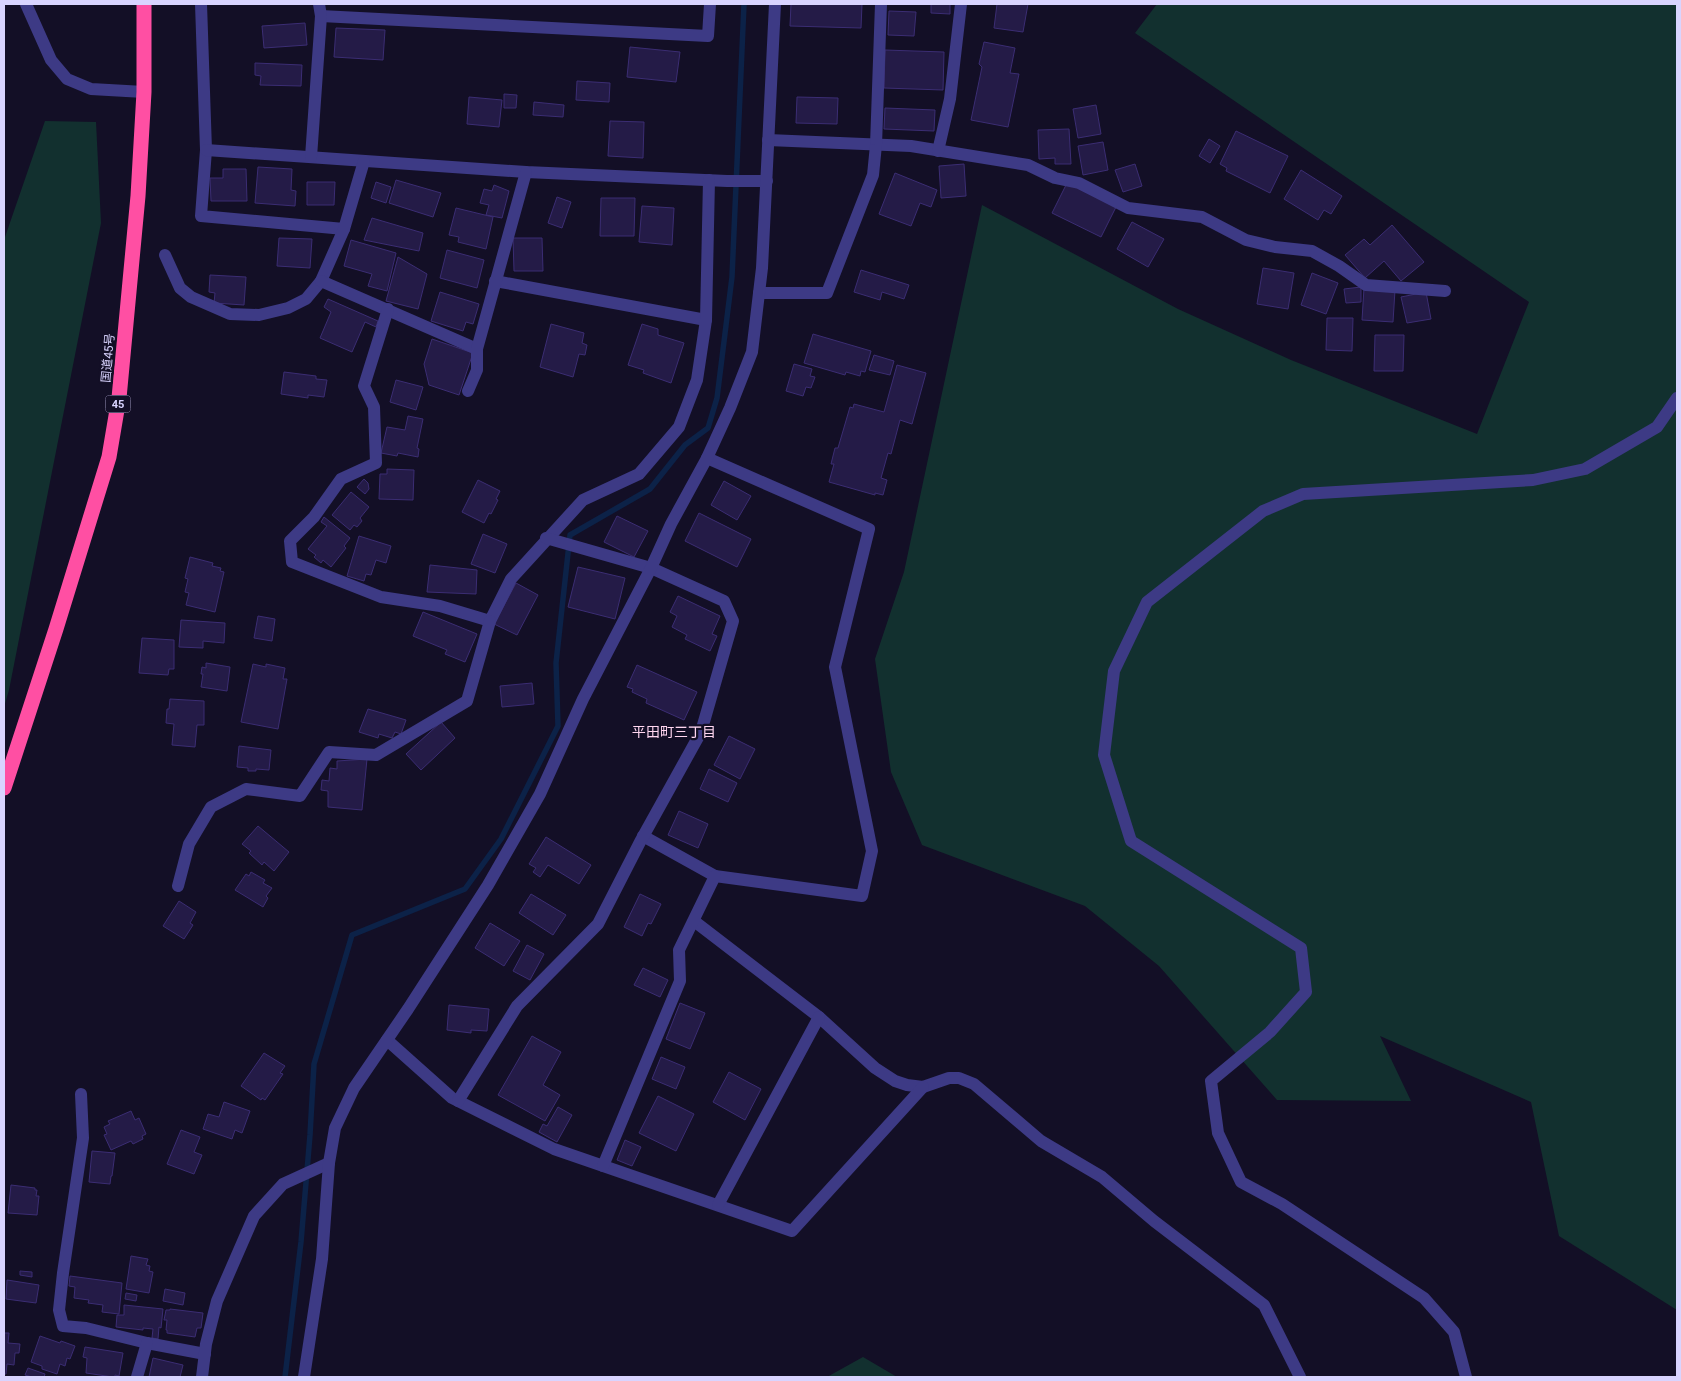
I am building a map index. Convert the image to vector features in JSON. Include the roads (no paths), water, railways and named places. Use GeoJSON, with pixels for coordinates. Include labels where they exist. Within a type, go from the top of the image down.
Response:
{"type":"FeatureCollection","features":[{"type":"Feature","properties":{"kind":"highway","name":"国道45号"},"geometry":{"type":"LineString","coordinates":[[4,788],[109,457],[119,398],[138,196],[144,92],[144,4]]}},
{"type":"Feature","properties":{"kind":"street"},"geometry":{"type":"LineString","coordinates":[[26,4],[51,60],[67,79],[91,89],[144,92]]}},
{"type":"Feature","properties":{"kind":"street"},"geometry":{"type":"LineString","coordinates":[[201,4],[206,150],[200,216],[344,229]]}},
{"type":"Feature","properties":{"kind":"street"},"geometry":{"type":"LineString","coordinates":[[312,157],[320,10],[708,36],[710,4]]}},
{"type":"Feature","properties":{"kind":"street"},"geometry":{"type":"LineString","coordinates":[[304,1377],[322,1258],[324,1165],[338,1120],[354,1088],[488,886],[540,794],[583,699],[651,568],[671,524],[707,458],[730,408],[752,352],[759,293],[767,181],[775,4]]}},
{"type":"Feature","properties":{"kind":"street"},"geometry":{"type":"LineString","coordinates":[[759,293],[826,293],[873,175],[876,144],[881,4]]}},
{"type":"Feature","properties":{"kind":"street"},"geometry":{"type":"LineString","coordinates":[[938,151],[950,98],[961,4]]}},
{"type":"Feature","properties":{"kind":"street"},"geometry":{"type":"LineString","coordinates":[[768,140],[911,146],[1028,165],[1055,178],[1079,183],[1128,208],[1202,217],[1246,240],[1275,247],[1312,251],[1339,266],[1366,285],[1445,291]]}},
{"type":"Feature","properties":{"kind":"street"},"geometry":{"type":"LineString","coordinates":[[206,150],[526,172],[767,181]]}},
{"type":"Feature","properties":{"kind":"street"},"geometry":{"type":"LineString","coordinates":[[165,255],[180,288],[191,297],[230,314],[258,315],[288,308],[306,299],[321,281],[344,229],[364,161]]}},
{"type":"Feature","properties":{"kind":"street"},"geometry":{"type":"LineString","coordinates":[[468,391],[477,370],[477,349],[526,172]]}},
{"type":"Feature","properties":{"kind":"street"},"geometry":{"type":"LineString","coordinates":[[178,886],[189,844],[211,807],[246,790],[300,796],[329,752],[376,755],[467,701],[490,621],[511,579],[552,540],[583,500],[639,474],[679,427],[697,380],[706,320],[710,180]]}},
{"type":"Feature","properties":{"kind":"street"},"geometry":{"type":"LineString","coordinates":[[321,281],[477,349]]}},
{"type":"Feature","properties":{"kind":"street"},"geometry":{"type":"LineString","coordinates":[[496,281],[706,320]]}},
{"type":"Feature","properties":{"kind":"street"},"geometry":{"type":"LineString","coordinates":[[388,309],[364,386],[374,407],[376,463],[341,480],[314,517],[290,541],[292,562],[381,597],[440,606],[490,621]]}},
{"type":"Feature","properties":{"kind":"street"},"geometry":{"type":"LineString","coordinates":[[1466,1377],[1454,1332],[1424,1298],[1282,1204],[1241,1182],[1218,1133],[1211,1081],[1270,1032],[1306,992],[1301,948],[1131,841],[1104,755],[1114,672],[1146,602],[1263,511],[1303,494],[1533,480],[1585,469],[1657,427],[1677,398]]}},
{"type":"Feature","properties":{"kind":"street"},"geometry":{"type":"LineString","coordinates":[[643,836],[715,876],[862,896],[872,851],[836,667],[869,530],[707,458]]}},
{"type":"Feature","properties":{"kind":"street"},"geometry":{"type":"LineString","coordinates":[[458,1101],[517,1006],[598,924],[643,836],[701,732],[733,620],[724,601],[651,568],[552,540]]}},
{"type":"Feature","properties":{"kind":"street"},"geometry":{"type":"LineString","coordinates":[[603,1166],[680,982],[679,950],[715,876]]}},
{"type":"Feature","properties":{"kind":"street"},"geometry":{"type":"LineString","coordinates":[[694,921],[819,1017],[875,1068],[895,1081],[923,1087],[950,1078],[960,1078],[974,1084],[1041,1141],[1102,1177],[1154,1221],[1264,1305],[1300,1377]]}},
{"type":"Feature","properties":{"kind":"street"},"geometry":{"type":"LineString","coordinates":[[718,1205],[819,1017]]}},
{"type":"Feature","properties":{"kind":"street"},"geometry":{"type":"LineString","coordinates":[[387,1040],[452,1098],[554,1149],[792,1231],[923,1087]]}},
{"type":"Feature","properties":{"kind":"street"},"geometry":{"type":"LineString","coordinates":[[81,1094],[84,1138],[63,1273],[59,1310],[63,1326],[86,1328],[147,1343],[205,1354]]}},
{"type":"Feature","properties":{"kind":"street"},"geometry":{"type":"LineString","coordinates":[[202,1377],[205,1354],[217,1301],[254,1216],[283,1184],[324,1165]]}},
{"type":"Feature","properties":{"kind":"street"},"geometry":{"type":"LineString","coordinates":[[137,1377],[147,1343]]}},
{"type":"Feature","properties":{"kind":"waterway"},"geometry":{"type":"LineString","coordinates":[[285,1377],[301,1242],[314,1064],[352,935],[465,889],[501,839],[558,726],[556,663],[570,535],[650,489],[685,445],[708,428],[717,398],[732,277],[744,4]]}},
{"type":"Feature","properties":{"kind":"district","name":"平田町三丁目"},"geometry":{"type":"Point","coordinates":[674,732]}}]}
